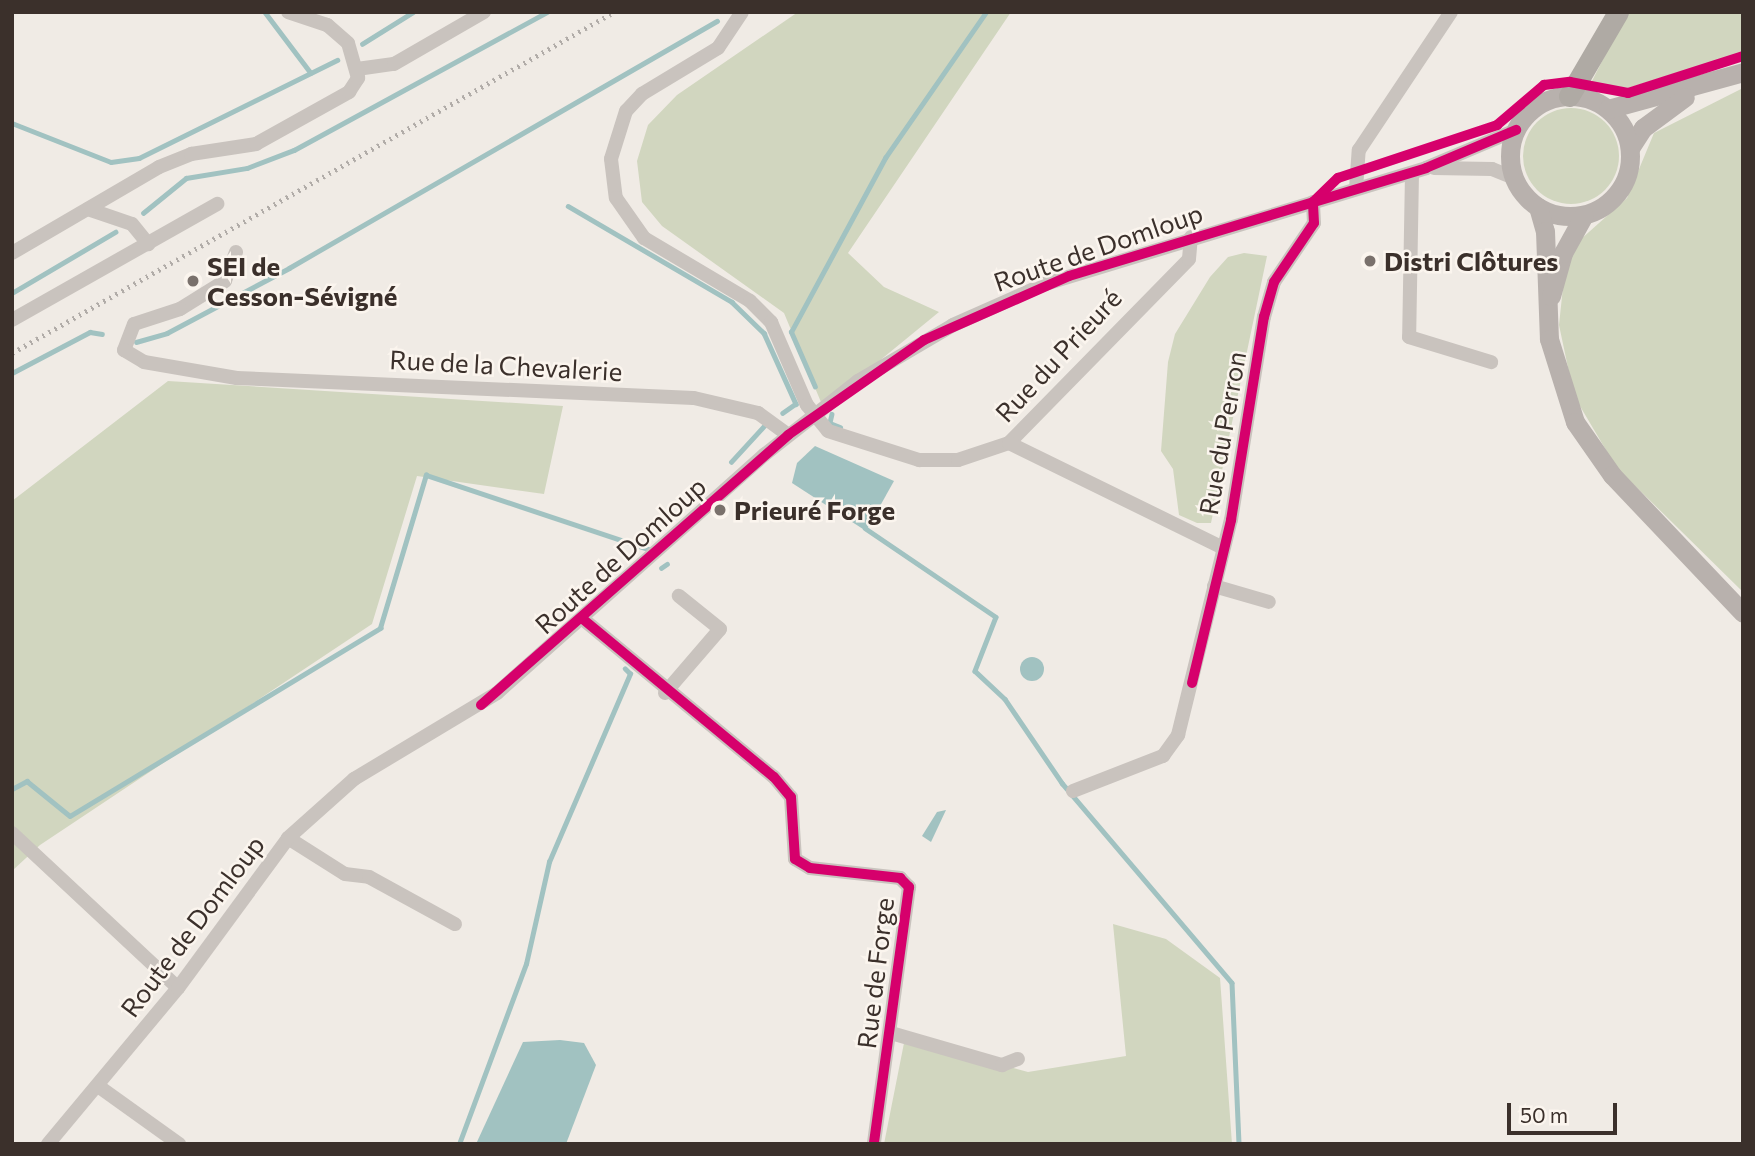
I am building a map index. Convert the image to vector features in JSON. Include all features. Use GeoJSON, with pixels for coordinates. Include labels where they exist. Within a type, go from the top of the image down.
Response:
{"type":"FeatureCollection","features":[{"type":"Feature","properties":{"kind":"highway"},"geometry":{"type":"LineString","coordinates":[[1569,96],[1618,12]]}},
{"type":"Feature","properties":{"kind":"main road"},"geometry":{"type":"LineString","coordinates":[[1743,72],[1696,89],[1608,109],[1569,96],[1542,103],[1516,130],[1514,178],[1538,207],[1545,231],[1546,324],[1561,390],[1591,450],[1743,612]]}},
{"type":"Feature","properties":{"kind":"main road"},"geometry":{"type":"LineString","coordinates":[[1546,324],[1558,266],[1584,215],[1622,186],[1630,148],[1652,121],[1696,89]]}},
{"type":"Feature","properties":{"kind":"main road"},"geometry":{"type":"LineString","coordinates":[[1608,109],[1630,148]]}},
{"type":"Feature","properties":{"kind":"main road"},"geometry":{"type":"LineString","coordinates":[[1538,207],[1584,215]]}},
{"type":"Feature","properties":{"kind":"street"},"geometry":{"type":"LineString","coordinates":[[12,253],[191,154],[256,144],[288,130],[349,92],[357,69],[340,33],[288,12]]}},
{"type":"Feature","properties":{"kind":"street"},"geometry":{"type":"LineString","coordinates":[[357,69],[394,64],[484,12]]}},
{"type":"Feature","properties":{"kind":"street"},"geometry":{"type":"LineString","coordinates":[[742,12],[718,48],[642,94],[626,111],[615,135],[613,181],[616,198],[644,238],[750,301],[771,321],[813,415]]}},
{"type":"Feature","properties":{"kind":"street"},"geometry":{"type":"LineString","coordinates":[[1356,189],[1359,149],[1451,12]]}},
{"type":"Feature","properties":{"kind":"street","name":"Route de Domloup"},"geometry":{"type":"LineString","coordinates":[[48,1144],[178,988],[288,838],[354,779],[481,705],[584,620],[788,435],[898,356],[994,305],[1191,237],[1419,170],[1516,130]]}},
{"type":"Feature","properties":{"kind":"street","name":"Route de Domloup"},"geometry":{"type":"LineString","coordinates":[[1419,170],[1475,167],[1514,178]]}},
{"type":"Feature","properties":{"kind":"street"},"geometry":{"type":"LineString","coordinates":[[1419,170],[1409,337],[1491,362]]}},
{"type":"Feature","properties":{"kind":"street","name":"Rue du Perron"},"geometry":{"type":"LineString","coordinates":[[1073,791],[1172,748],[1192,683],[1223,548],[1264,317],[1280,270],[1314,223],[1313,202]]}},
{"type":"Feature","properties":{"kind":"street"},"geometry":{"type":"LineString","coordinates":[[12,320],[217,204]]}},
{"type":"Feature","properties":{"kind":"street"},"geometry":{"type":"LineString","coordinates":[[88,209],[132,224],[148,244]]}},
{"type":"Feature","properties":{"kind":"street","name":"Rue du Prieuré"},"geometry":{"type":"LineString","coordinates":[[813,415],[828,431],[919,460],[958,460],[1009,443],[1188,260],[1191,237]]}},
{"type":"Feature","properties":{"kind":"street","name":"Rue de la Chevalerie"},"geometry":{"type":"LineString","coordinates":[[236,251],[225,281],[180,309],[134,324],[122,342],[144,362],[213,374],[694,398],[758,413],[788,435]]}},
{"type":"Feature","properties":{"kind":"street"},"geometry":{"type":"LineString","coordinates":[[1009,443],[1223,548]]}},
{"type":"Feature","properties":{"kind":"street"},"geometry":{"type":"LineString","coordinates":[[1214,586],[1269,602]]}},
{"type":"Feature","properties":{"kind":"street"},"geometry":{"type":"LineString","coordinates":[[665,693],[720,629],[679,596]]}},
{"type":"Feature","properties":{"kind":"street","name":"Rue de Forge"},"geometry":{"type":"LineString","coordinates":[[584,620],[665,693],[791,797],[795,859],[810,868],[900,878],[909,887],[874,1144]]}},
{"type":"Feature","properties":{"kind":"street"},"geometry":{"type":"LineString","coordinates":[[12,833],[178,988]]}},
{"type":"Feature","properties":{"kind":"street"},"geometry":{"type":"LineString","coordinates":[[288,838],[345,874],[369,877],[455,925]]}},
{"type":"Feature","properties":{"kind":"street"},"geometry":{"type":"LineString","coordinates":[[891,1033],[1002,1065],[1018,1059]]}},
{"type":"Feature","properties":{"kind":"street"},"geometry":{"type":"LineString","coordinates":[[99,1086],[179,1144]]}},
{"type":"Feature","properties":{"kind":"green space"},"geometry":{"type":"Polygon","coordinates":[[[798,12],[1011,12],[848,253],[884,287],[939,312],[823,407],[784,313],[662,226],[642,202],[637,161],[648,125],[677,95],[798,12]]]}},
{"type":"Feature","properties":{"kind":"green space"},"geometry":{"type":"Polygon","coordinates":[[[1627,12],[1743,12],[1743,52],[1628,88],[1591,83],[1627,12]]]}},
{"type":"Feature","properties":{"kind":"green space"},"geometry":{"type":"Polygon","coordinates":[[[1743,88],[1743,592],[1616,467],[1574,396],[1559,325],[1565,268],[1580,240],[1627,198],[1654,133],[1743,88]]]}},
{"type":"Feature","properties":{"kind":"green space"},"geometry":{"type":"Polygon","coordinates":[[[1571,108],[1589,112],[1605,122],[1615,138],[1619,156],[1615,174],[1605,190],[1589,200],[1571,204],[1553,200],[1537,190],[1527,174],[1523,156],[1527,138],[1537,122],[1553,112],[1571,108]]]}},
{"type":"Feature","properties":{"kind":"green space"},"geometry":{"type":"Polygon","coordinates":[[[1244,253],[1267,256],[1211,523],[1197,523],[1179,515],[1173,469],[1161,451],[1168,362],[1175,334],[1210,277],[1228,257],[1244,253]]]}},
{"type":"Feature","properties":{"kind":"green space"},"geometry":{"type":"Polygon","coordinates":[[[168,381],[563,406],[544,494],[417,476],[372,624],[40,845],[12,871],[12,501],[168,381]]]}},
{"type":"Feature","properties":{"kind":"green space"},"geometry":{"type":"Polygon","coordinates":[[[1113,924],[1166,939],[1220,978],[1232,1144],[884,1144],[905,1038],[1028,1072],[1126,1056],[1113,924]]]}},
{"type":"Feature","properties":{"kind":"water"},"geometry":{"type":"Polygon","coordinates":[[[815,446],[894,481],[866,531],[792,483],[797,463],[815,446]]]}},
{"type":"Feature","properties":{"kind":"water"},"geometry":{"type":"Polygon","coordinates":[[[1032,657],[1041,660],[1044,669],[1041,678],[1032,681],[1023,678],[1020,669],[1023,660],[1032,657]]]}},
{"type":"Feature","properties":{"kind":"water"},"geometry":{"type":"Polygon","coordinates":[[[946,810],[931,842],[922,836],[937,812],[946,810]]]}},
{"type":"Feature","properties":{"kind":"water"},"geometry":{"type":"Polygon","coordinates":[[[560,1040],[584,1043],[596,1065],[566,1144],[476,1144],[523,1042],[560,1040]]]}},
{"type":"Feature","properties":{"kind":"waterway"},"geometry":{"type":"LineString","coordinates":[[265,12],[311,73]]}},
{"type":"Feature","properties":{"kind":"waterway"},"geometry":{"type":"LineString","coordinates":[[362,44],[413,12]]}},
{"type":"Feature","properties":{"kind":"waterway"},"geometry":{"type":"LineString","coordinates":[[143,213],[186,178],[247,168],[294,150],[547,12]]}},
{"type":"Feature","properties":{"kind":"waterway"},"geometry":{"type":"LineString","coordinates":[[815,387],[791,332],[885,158],[986,12]]}},
{"type":"Feature","properties":{"kind":"waterway"},"geometry":{"type":"LineString","coordinates":[[136,342],[167,333],[289,268],[717,21]]}},
{"type":"Feature","properties":{"kind":"waterway"},"geometry":{"type":"LineString","coordinates":[[12,123],[111,162],[139,158],[337,60]]}},
{"type":"Feature","properties":{"kind":"waterway"},"geometry":{"type":"LineString","coordinates":[[568,206],[732,302],[764,333],[796,404],[783,413]]}},
{"type":"Feature","properties":{"kind":"waterway"},"geometry":{"type":"LineString","coordinates":[[12,293],[115,232]]}},
{"type":"Feature","properties":{"kind":"waterway"},"geometry":{"type":"LineString","coordinates":[[12,373],[90,332],[102,334]]}},
{"type":"Feature","properties":{"kind":"waterway"},"geometry":{"type":"LineString","coordinates":[[832,414],[830,423],[840,427]]}},
{"type":"Feature","properties":{"kind":"waterway"},"geometry":{"type":"LineString","coordinates":[[731,462],[764,426]]}},
{"type":"Feature","properties":{"kind":"waterway"},"geometry":{"type":"LineString","coordinates":[[12,789],[27,781],[70,816],[380,628],[426,475],[652,550]]}},
{"type":"Feature","properties":{"kind":"waterway"},"geometry":{"type":"LineString","coordinates":[[865,528],[996,617],[975,671],[1005,699],[1062,783],[1232,983],[1239,1144]]}},
{"type":"Feature","properties":{"kind":"waterway"},"geometry":{"type":"LineString","coordinates":[[661,568],[667,564]]}},
{"type":"Feature","properties":{"kind":"waterway"},"geometry":{"type":"LineString","coordinates":[[459,1144],[526,964],[549,862],[630,674],[625,669]]}},
{"type":"Feature","properties":{"kind":"railway"},"geometry":{"type":"LineString","coordinates":[[12,353],[614,12]]}},
{"type":"Feature","properties":{"kind":"cycle path"},"geometry":{"type":"LineString","coordinates":[[1313,202],[1338,178],[1497,125],[1544,85],[1570,82],[1628,93],[1743,56]]}},
{"type":"Feature","properties":{"kind":"cycle path"},"geometry":{"type":"LineString","coordinates":[[481,705],[788,435],[924,340],[1069,276],[1426,168],[1516,130]]}},
{"type":"Feature","properties":{"kind":"cycle path"},"geometry":{"type":"LineString","coordinates":[[1192,683],[1231,520],[1264,317],[1274,282],[1314,223],[1313,202]]}},
{"type":"Feature","properties":{"kind":"cycle path"},"geometry":{"type":"LineString","coordinates":[[584,620],[774,777],[791,797],[795,859],[810,868],[900,878],[909,887],[874,1144]]}},
{"type":"Feature","properties":{"kind":"place","name":"Distri Clôtures"},"geometry":{"type":"Point","coordinates":[1370,261]}},
{"type":"Feature","properties":{"kind":"place","name":"SEI de Cesson-Sévigné"},"geometry":{"type":"Point","coordinates":[193,281]}},
{"type":"Feature","properties":{"kind":"place","name":"Prieuré Forge"},"geometry":{"type":"Point","coordinates":[720,510]}}]}
